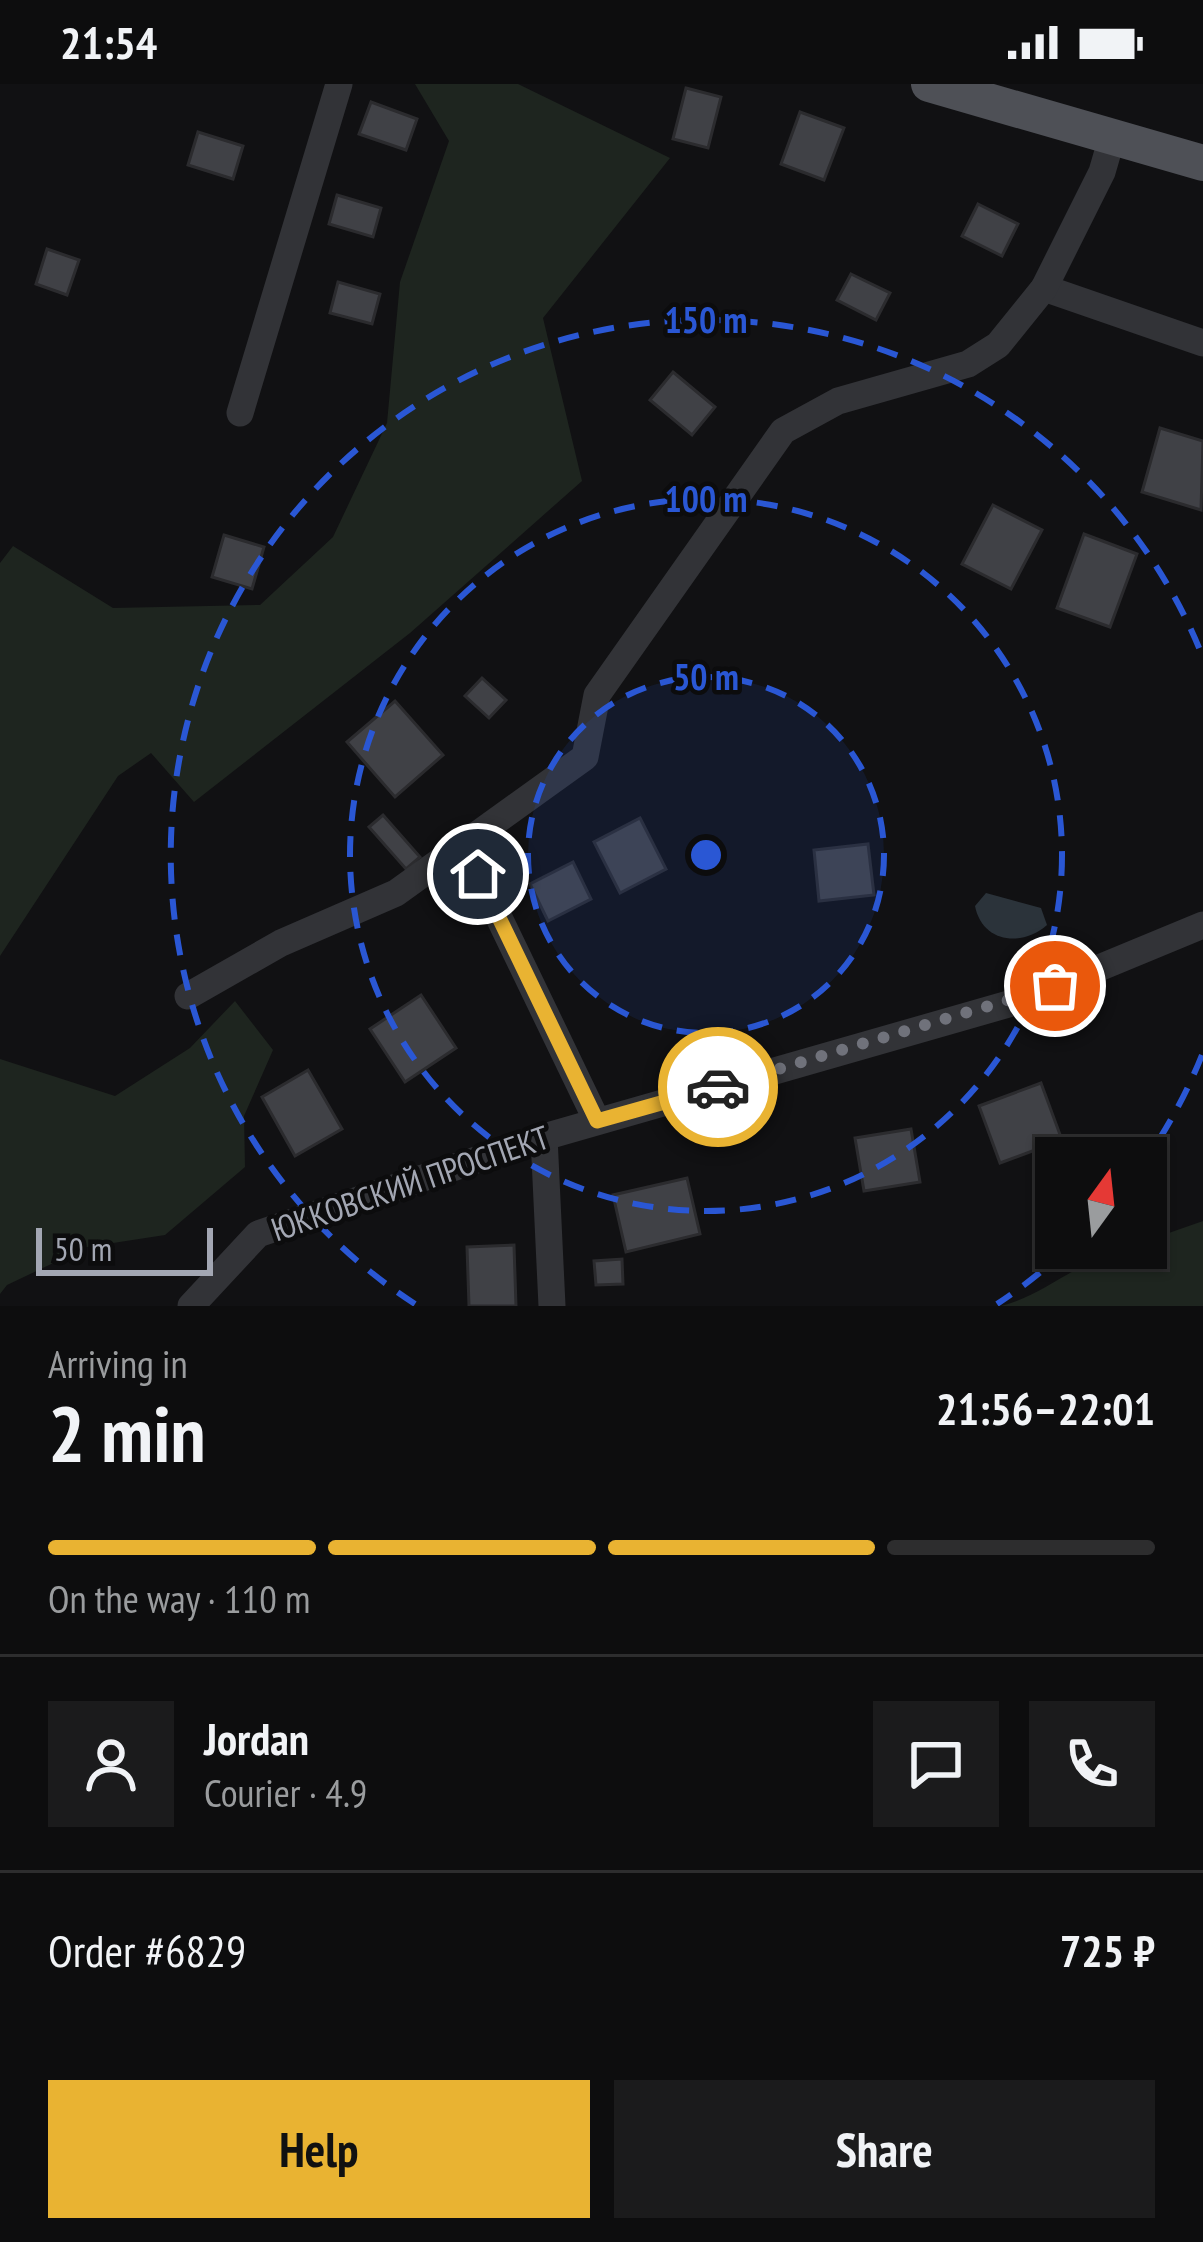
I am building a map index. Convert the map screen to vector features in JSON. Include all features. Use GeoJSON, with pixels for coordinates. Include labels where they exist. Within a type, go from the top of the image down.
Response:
{"type":"FeatureCollection","features":[{"type":"Feature","properties":{"kind":"main road"},"geometry":{"type":"LineString","coordinates":[[928,84],[1111,141],[1203,163]]}},
{"type":"Feature","properties":{"kind":"street"},"geometry":{"type":"LineString","coordinates":[[240,413],[339,84]]}},
{"type":"Feature","properties":{"kind":"street"},"geometry":{"type":"LineString","coordinates":[[188,996],[280,943],[396,893],[585,757],[597,695],[784,430],[838,401],[968,364],[998,345],[1038,297],[1102,172],[1111,141]]}},
{"type":"Feature","properties":{"kind":"street"},"geometry":{"type":"LineString","coordinates":[[1038,297],[1203,343]]}},
{"type":"Feature","properties":{"kind":"street"},"geometry":{"type":"LineString","coordinates":[[478,874],[597,1121]]}},
{"type":"Feature","properties":{"kind":"street","name":"ЮККОВСКИЙ ПРОСПЕКТ"},"geometry":{"type":"LineString","coordinates":[[190,1306],[258,1234],[544,1137],[1018,1001],[1203,925]]}},
{"type":"Feature","properties":{"kind":"street"},"geometry":{"type":"LineString","coordinates":[[544,1137],[552,1306]]}},
{"type":"Feature","properties":{"kind":"shaded area"},"geometry":{"type":"Polygon","coordinates":[[[415,84],[518,84],[670,158],[543,318],[582,481],[410,633],[194,802],[151,753],[118,776],[0,956],[0,563],[13,546],[113,608],[260,605],[333,537],[387,423],[400,282],[449,141],[415,84]]]}},
{"type":"Feature","properties":{"kind":"shaded area"},"geometry":{"type":"Polygon","coordinates":[[[986,893],[1041,908],[1047,925],[1015,939],[994,934],[975,906],[986,893]]]}},
{"type":"Feature","properties":{"kind":"shaded area"},"geometry":{"type":"Polygon","coordinates":[[[235,1001],[273,1050],[244,1116],[245,1167],[165,1235],[87,1247],[7,1285],[0,1294],[0,1059],[115,1096],[190,1048],[235,1001]]]}},
{"type":"Feature","properties":{"kind":"shaded area"},"geometry":{"type":"Polygon","coordinates":[[[1203,1221],[1203,1306],[1001,1306],[1077,1269],[1167,1269],[1167,1234],[1203,1221]]]}},
{"type":"Feature","properties":{"kind":"building"},"geometry":{"type":"Polygon","coordinates":[[[686,88],[721,97],[708,148],[673,139],[686,88]]]}},
{"type":"Feature","properties":{"kind":"building"},"geometry":{"type":"Polygon","coordinates":[[[371,102],[417,119],[406,150],[359,134],[371,102]]]}},
{"type":"Feature","properties":{"kind":"building"},"geometry":{"type":"Polygon","coordinates":[[[800,112],[844,128],[824,180],[781,164],[800,112]]]}},
{"type":"Feature","properties":{"kind":"building"},"geometry":{"type":"Polygon","coordinates":[[[198,132],[243,146],[233,179],[188,165],[198,132]]]}},
{"type":"Feature","properties":{"kind":"building"},"geometry":{"type":"Polygon","coordinates":[[[337,195],[381,208],[373,237],[329,224],[337,195]]]}},
{"type":"Feature","properties":{"kind":"building"},"geometry":{"type":"Polygon","coordinates":[[[978,204],[1018,224],[1002,256],[962,236],[978,204]]]}},
{"type":"Feature","properties":{"kind":"building"},"geometry":{"type":"Polygon","coordinates":[[[47,249],[79,260],[67,295],[36,284],[47,249]]]}},
{"type":"Feature","properties":{"kind":"building"},"geometry":{"type":"Polygon","coordinates":[[[851,274],[890,293],[876,320],[837,300],[851,274]]]}},
{"type":"Feature","properties":{"kind":"building"},"geometry":{"type":"Polygon","coordinates":[[[338,282],[380,294],[372,324],[330,313],[338,282]]]}},
{"type":"Feature","properties":{"kind":"building"},"geometry":{"type":"Polygon","coordinates":[[[673,372],[715,407],[692,435],[650,400],[673,372]]]}},
{"type":"Feature","properties":{"kind":"building"},"geometry":{"type":"Polygon","coordinates":[[[1160,428],[1203,441],[1201,510],[1142,492],[1160,428]]]}},
{"type":"Feature","properties":{"kind":"building"},"geometry":{"type":"Polygon","coordinates":[[[993,505],[1042,530],[1011,589],[962,564],[993,505]]]}},
{"type":"Feature","properties":{"kind":"building"},"geometry":{"type":"Polygon","coordinates":[[[1084,534],[1137,554],[1110,627],[1057,608],[1084,534]]]}},
{"type":"Feature","properties":{"kind":"building"},"geometry":{"type":"Polygon","coordinates":[[[224,535],[264,547],[252,589],[212,577],[224,535]]]}},
{"type":"Feature","properties":{"kind":"building"},"geometry":{"type":"Polygon","coordinates":[[[482,678],[506,700],[489,718],[465,696],[482,678]]]}},
{"type":"Feature","properties":{"kind":"building"},"geometry":{"type":"Polygon","coordinates":[[[395,701],[443,755],[395,797],[347,742],[395,701]]]}},
{"type":"Feature","properties":{"kind":"building"},"geometry":{"type":"Polygon","coordinates":[[[383,815],[420,857],[406,869],[369,827],[383,815]]]}},
{"type":"Feature","properties":{"kind":"building"},"geometry":{"type":"Polygon","coordinates":[[[640,818],[666,869],[620,893],[594,842],[640,818]]]}},
{"type":"Feature","properties":{"kind":"building"},"geometry":{"type":"Polygon","coordinates":[[[868,844],[874,895],[819,901],[814,850],[868,844]]]}},
{"type":"Feature","properties":{"kind":"building"},"geometry":{"type":"Polygon","coordinates":[[[573,862],[591,899],[548,921],[530,884],[573,862]]]}},
{"type":"Feature","properties":{"kind":"building"},"geometry":{"type":"Polygon","coordinates":[[[421,995],[456,1048],[405,1082],[370,1029],[421,995]]]}},
{"type":"Feature","properties":{"kind":"building"},"geometry":{"type":"Polygon","coordinates":[[[308,1070],[342,1129],[295,1156],[262,1097],[308,1070]]]}},
{"type":"Feature","properties":{"kind":"building"},"geometry":{"type":"Polygon","coordinates":[[[1041,1083],[1061,1137],[1035,1137],[1035,1150],[1000,1163],[979,1106],[1041,1083]]]}},
{"type":"Feature","properties":{"kind":"building"},"geometry":{"type":"Polygon","coordinates":[[[911,1129],[920,1182],[864,1191],[855,1138],[911,1129]]]}},
{"type":"Feature","properties":{"kind":"building"},"geometry":{"type":"Polygon","coordinates":[[[687,1178],[700,1234],[626,1252],[613,1195],[687,1178]]]}},
{"type":"Feature","properties":{"kind":"building"},"geometry":{"type":"Polygon","coordinates":[[[514,1245],[516,1306],[469,1306],[467,1247],[514,1245]]]}},
{"type":"Feature","properties":{"kind":"building"},"geometry":{"type":"Polygon","coordinates":[[[622,1259],[623,1284],[596,1285],[594,1261],[622,1259]]]}},
{"type":"Feature","properties":{"kind":"way so far"},"geometry":{"type":"LineString","coordinates":[[718,1087],[1018,1001],[1055,986]]}},
{"type":"Feature","properties":{"kind":"route"},"geometry":{"type":"LineString","coordinates":[[478,874],[597,1121],[718,1087]]}}]}
